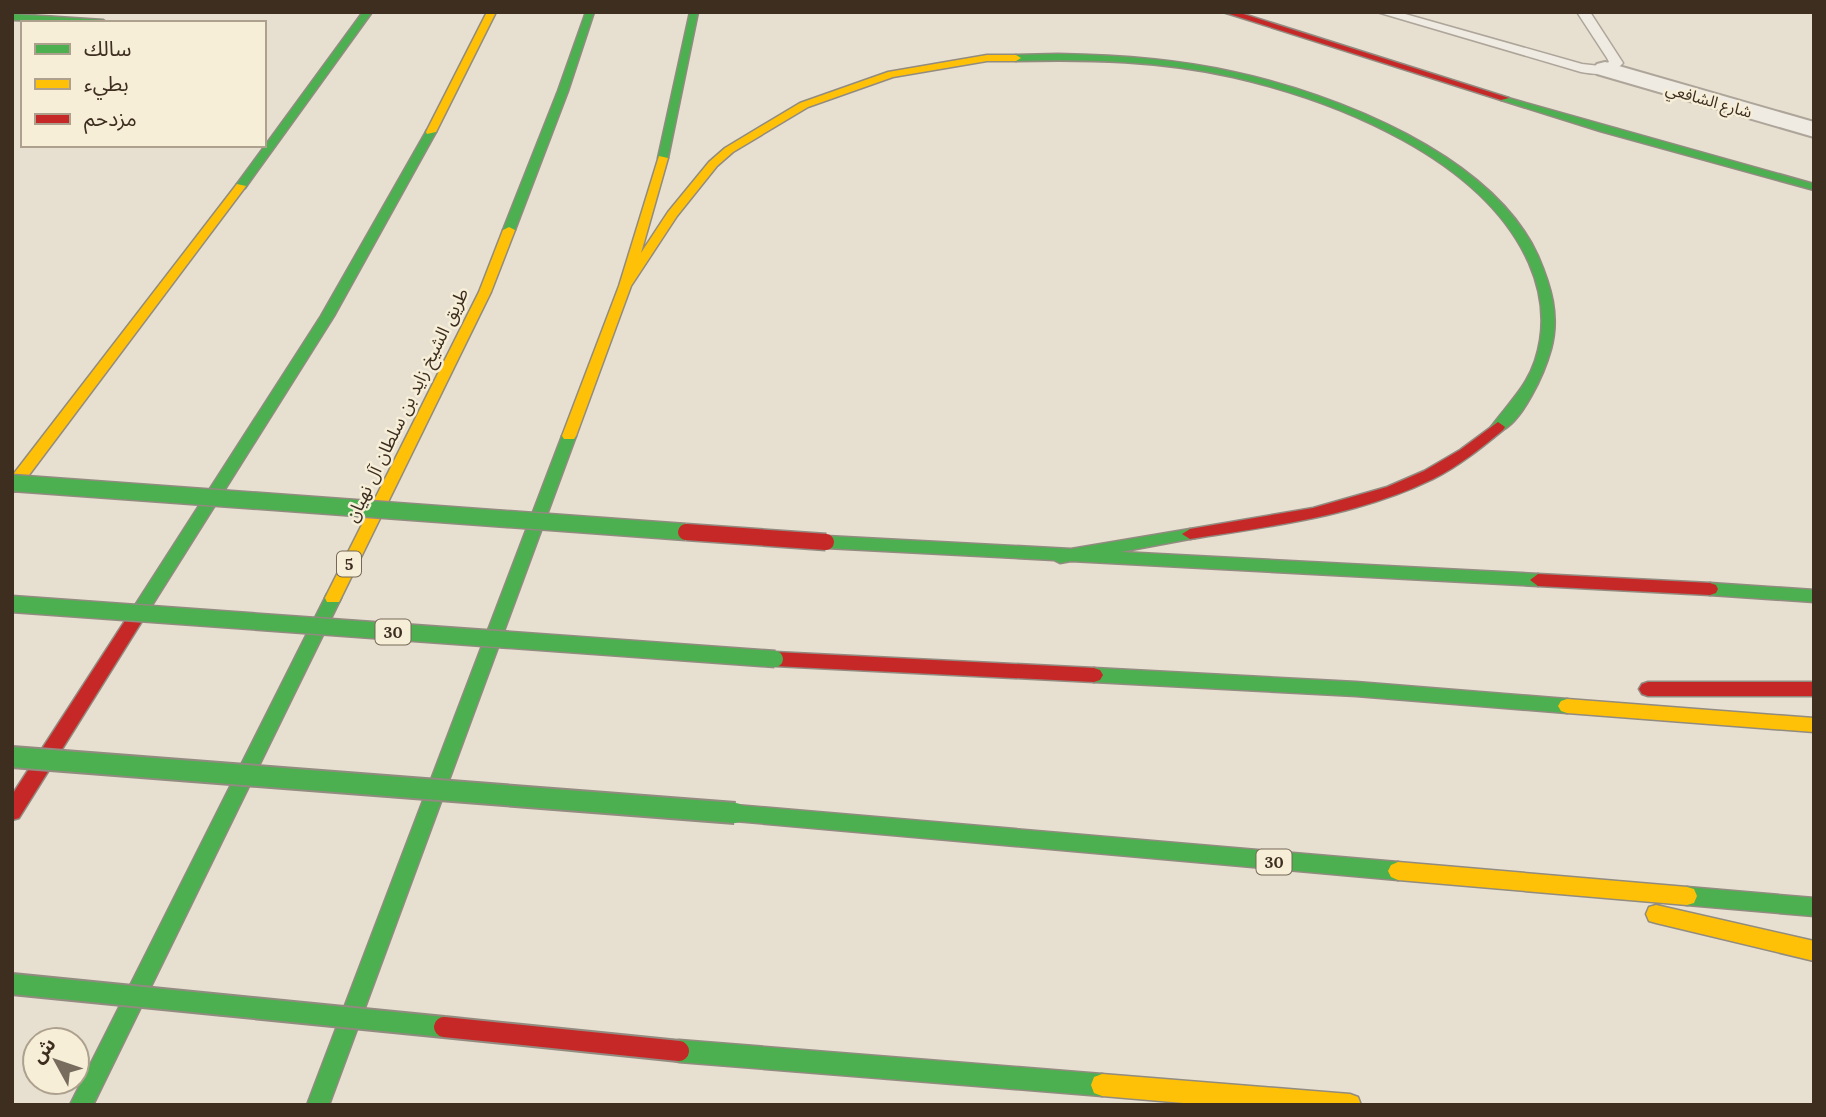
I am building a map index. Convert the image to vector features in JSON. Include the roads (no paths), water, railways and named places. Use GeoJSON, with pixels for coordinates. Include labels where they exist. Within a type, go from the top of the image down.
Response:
{"type":"FeatureCollection","features":[{"type":"Feature","properties":{"kind":"highway"},"geometry":{"type":"LineString","coordinates":[[12,485],[248,176],[368,12]]}},
{"type":"Feature","properties":{"kind":"highway"},"geometry":{"type":"LineString","coordinates":[[12,812],[280,393],[406,181],[492,12]]}},
{"type":"Feature","properties":{"kind":"highway","name":"طريق الشيخ زايد بن سلطان آل نهيان"},"geometry":{"type":"LineString","coordinates":[[81,1105],[485,292],[563,91],[590,12]]}},
{"type":"Feature","properties":{"kind":"highway"},"geometry":{"type":"LineString","coordinates":[[318,1105],[625,286],[668,140],[694,12]]}},
{"type":"Feature","properties":{"kind":"highway"},"geometry":{"type":"LineString","coordinates":[[1227,12],[1591,125],[1814,187]]}},
{"type":"Feature","properties":{"kind":"highway"},"geometry":{"type":"LineString","coordinates":[[12,17],[73,21]]}},
{"type":"Feature","properties":{"kind":"highway"},"geometry":{"type":"LineString","coordinates":[[625,286],[697,182],[728,151],[770,122],[817,99],[881,78],[933,66],[1009,57],[1056,55],[1145,60],[1221,71],[1295,90],[1378,123],[1436,155],[1498,204],[1521,232],[1542,276],[1548,300],[1548,348],[1542,366],[1517,408],[1499,427],[1447,466],[1405,488],[1364,502],[1060,557]]}},
{"type":"Feature","properties":{"kind":"highway"},"geometry":{"type":"LineString","coordinates":[[246,155],[248,176]]}},
{"type":"Feature","properties":{"kind":"highway"},"geometry":{"type":"LineString","coordinates":[[12,485],[1060,557],[1653,585],[1814,596]]}},
{"type":"Feature","properties":{"kind":"highway","name":"30"},"geometry":{"type":"LineString","coordinates":[[12,604],[775,659],[1356,689],[1814,725]]}},
{"type":"Feature","properties":{"kind":"highway"},"geometry":{"type":"LineString","coordinates":[[1356,689],[1564,689]]}},
{"type":"Feature","properties":{"kind":"highway"},"geometry":{"type":"LineString","coordinates":[[1633,689],[1814,689]]}},
{"type":"Feature","properties":{"kind":"highway","name":"30"},"geometry":{"type":"LineString","coordinates":[[12,757],[735,813],[1531,885],[1814,907]]}},
{"type":"Feature","properties":{"kind":"highway"},"geometry":{"type":"LineString","coordinates":[[1531,885],[1814,951]]}},
{"type":"Feature","properties":{"kind":"highway"},"geometry":{"type":"LineString","coordinates":[[12,984],[679,1051],[1350,1105]]}},
{"type":"Feature","properties":{"kind":"highway"},"geometry":{"type":"LineString","coordinates":[[947,1072],[1052,1098]]}},
{"type":"Feature","properties":{"kind":"street","name":"شارع الشافعي"},"geometry":{"type":"LineString","coordinates":[[1605,69],[1814,130]]}},
{"type":"Feature","properties":{"kind":"lane"},"geometry":{"type":"LineString","coordinates":[[1383,12],[1581,68],[1605,69],[1616,63],[1583,12]]}}]}
